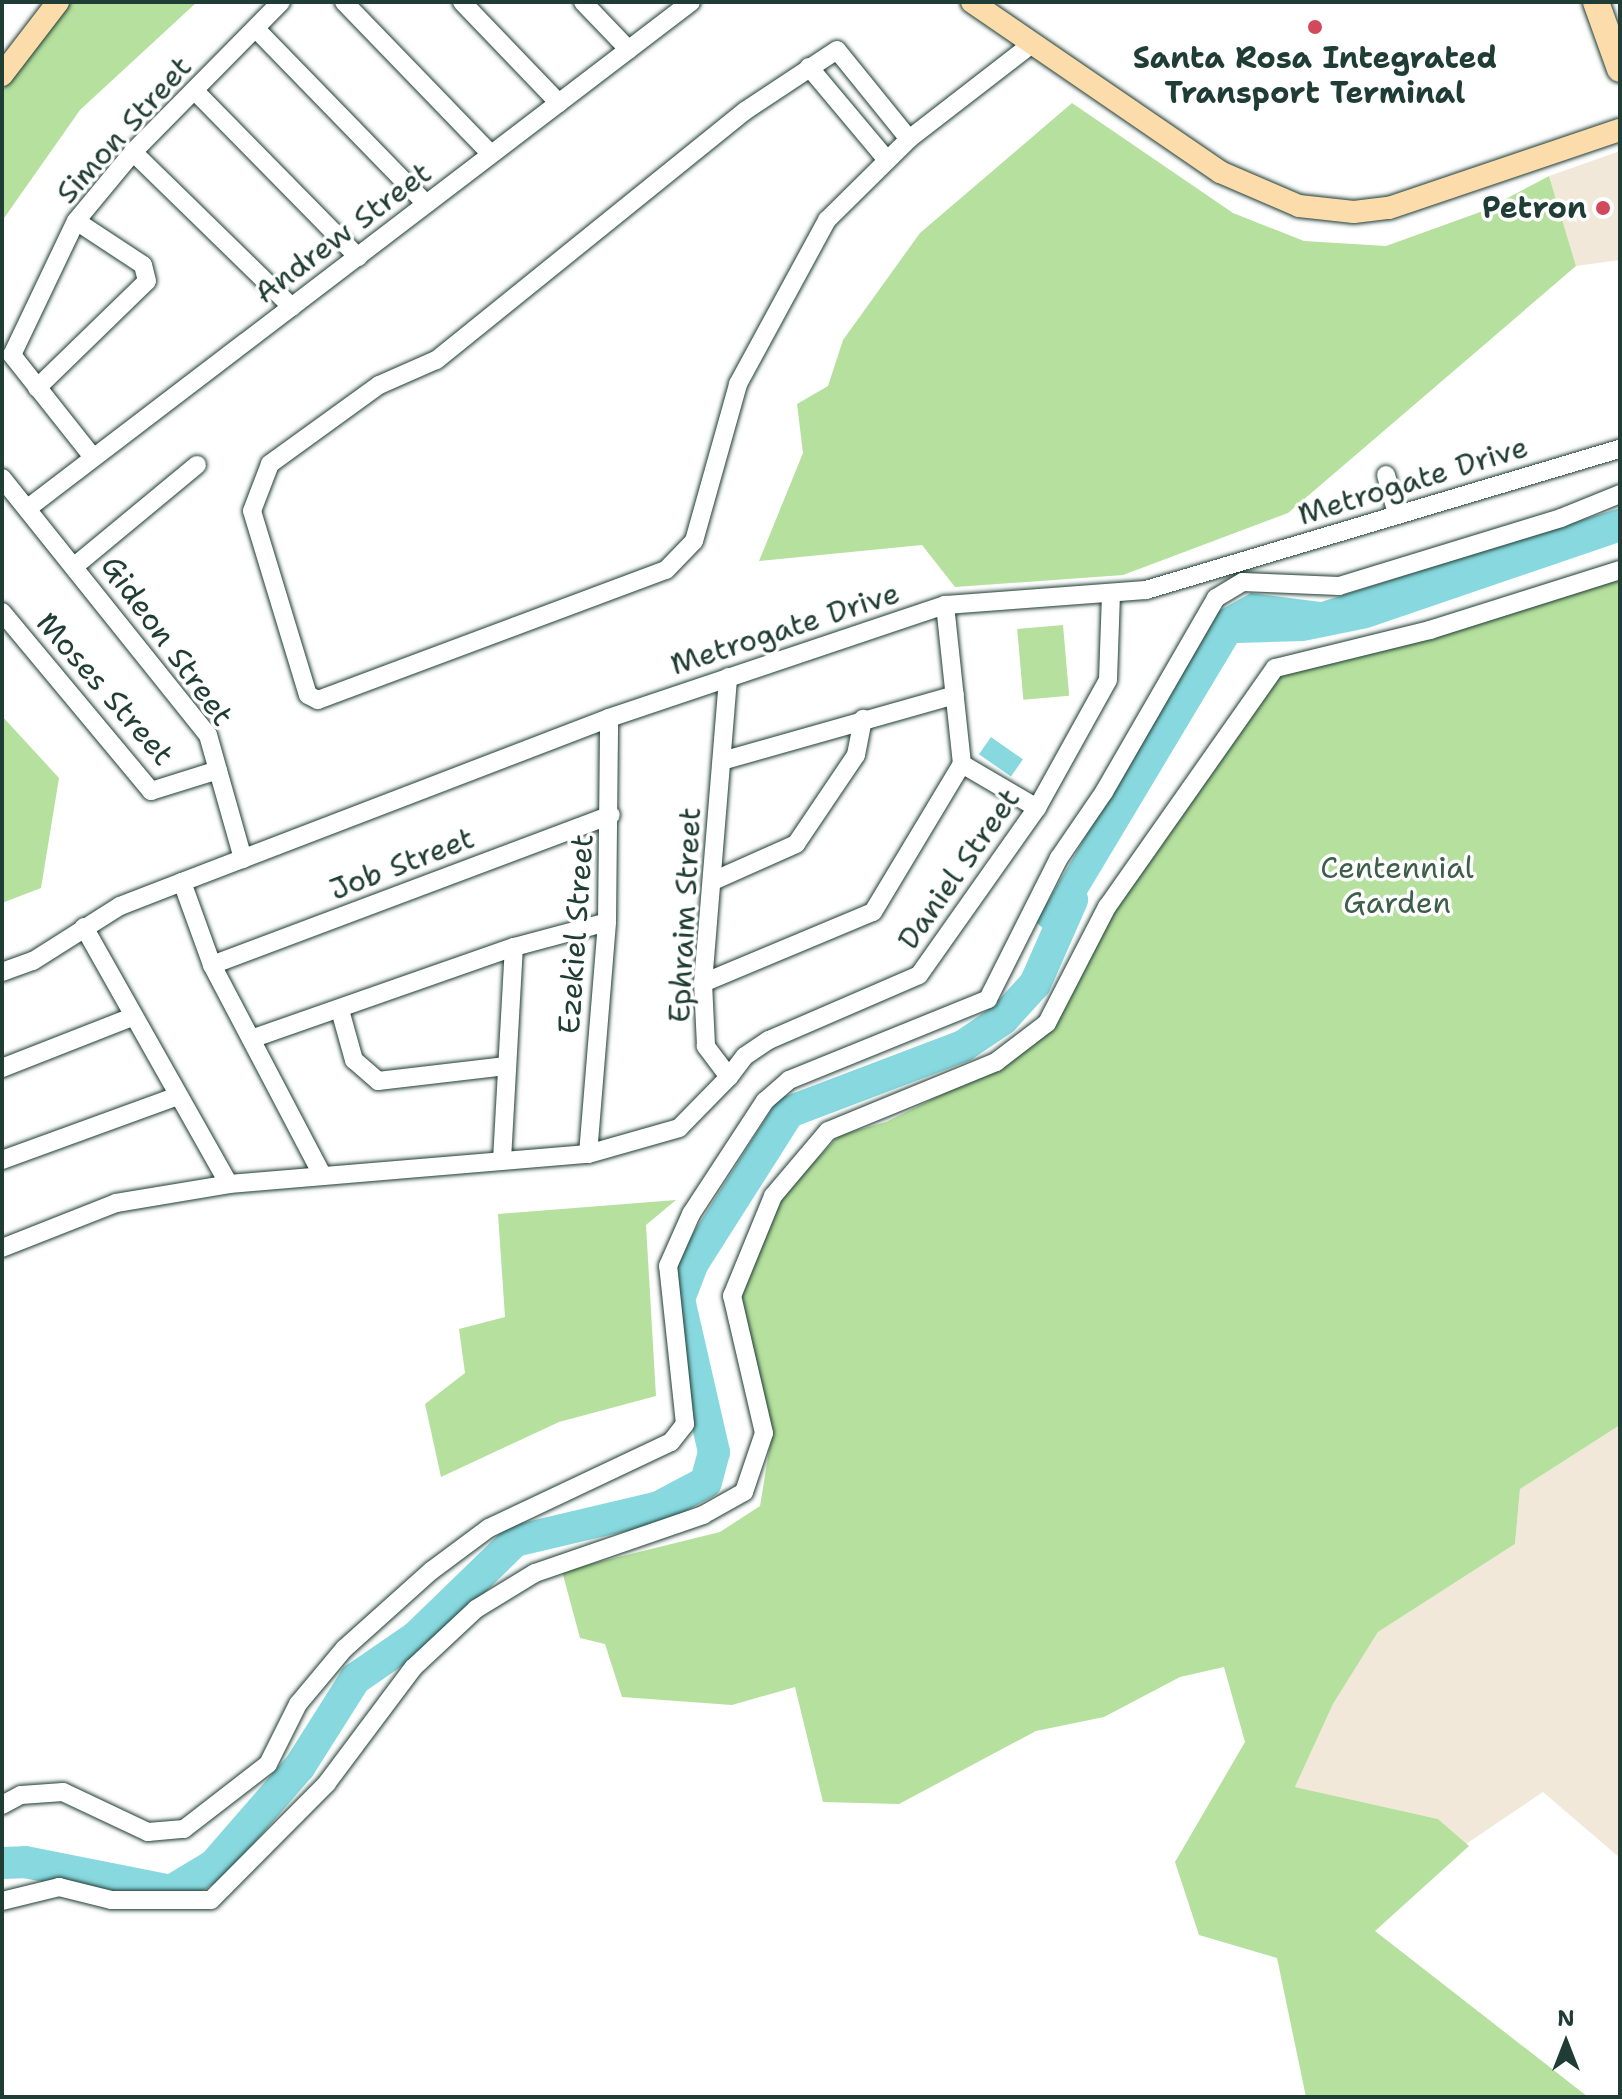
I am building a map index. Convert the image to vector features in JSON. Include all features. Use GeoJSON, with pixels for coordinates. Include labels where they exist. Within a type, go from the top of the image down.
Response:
{"type":"FeatureCollection","features":[{"type":"Feature","properties":{"kind":"highway"},"geometry":{"type":"LineString","coordinates":[[1596,2],[1620,69]]}},
{"type":"Feature","properties":{"kind":"main road"},"geometry":{"type":"LineString","coordinates":[[2,56],[43,2]]}},
{"type":"Feature","properties":{"kind":"main road"},"geometry":{"type":"LineString","coordinates":[[2,75],[58,2]]}},
{"type":"Feature","properties":{"kind":"main road"},"geometry":{"type":"LineString","coordinates":[[972,2],[1220,172],[1269,197],[1323,211],[1389,208],[1620,130]]}},
{"type":"Feature","properties":{"kind":"street","name":"Simon Street"},"geometry":{"type":"LineString","coordinates":[[37,388],[12,355],[76,221],[133,152],[258,31],[281,2]]}},
{"type":"Feature","properties":{"kind":"street"},"geometry":{"type":"LineString","coordinates":[[344,2],[491,154]]}},
{"type":"Feature","properties":{"kind":"street"},"geometry":{"type":"LineString","coordinates":[[462,2],[559,103]]}},
{"type":"Feature","properties":{"kind":"street"},"geometry":{"type":"LineString","coordinates":[[583,2],[629,50]]}},
{"type":"Feature","properties":{"kind":"street","name":"Andrew Street"},"geometry":{"type":"LineString","coordinates":[[28,508],[92,456],[691,2]]}},
{"type":"Feature","properties":{"kind":"street"},"geometry":{"type":"LineString","coordinates":[[258,31],[426,204]]}},
{"type":"Feature","properties":{"kind":"street"},"geometry":{"type":"LineString","coordinates":[[909,139],[845,55],[837,50],[745,111],[436,360],[379,385],[270,464],[252,511],[308,695],[318,700],[666,570],[694,541],[738,384],[763,331],[827,220],[909,139],[1032,44]]}},
{"type":"Feature","properties":{"kind":"street"},"geometry":{"type":"LineString","coordinates":[[809,67],[887,160]]}},
{"type":"Feature","properties":{"kind":"street"},"geometry":{"type":"LineString","coordinates":[[195,91],[358,257]]}},
{"type":"Feature","properties":{"kind":"street"},"geometry":{"type":"LineString","coordinates":[[133,152],[292,307]]}},
{"type":"Feature","properties":{"kind":"street"},"geometry":{"type":"LineString","coordinates":[[76,221],[143,265],[147,281],[37,388],[92,456]]}},
{"type":"Feature","properties":{"kind":"street","name":"Metrogate Drive"},"geometry":{"type":"LineString","coordinates":[[2,972],[33,961],[84,927],[182,882],[609,718],[945,605],[1146,590],[1620,449]]}},
{"type":"Feature","properties":{"kind":"street"},"geometry":{"type":"LineString","coordinates":[[76,565],[197,465]]}},
{"type":"Feature","properties":{"kind":"street"},"geometry":{"type":"LineString","coordinates":[[1386,475],[1397,514]]}},
{"type":"Feature","properties":{"kind":"street","name":"Gideon Street"},"geometry":{"type":"LineString","coordinates":[[2,478],[76,565],[208,735],[243,859]]}},
{"type":"Feature","properties":{"kind":"street"},"geometry":{"type":"LineString","coordinates":[[2,1805],[21,1795],[63,1792],[148,1832],[184,1829],[268,1764],[298,1704],[335,1660],[431,1571],[489,1528],[671,1442],[685,1424],[668,1266],[691,1214],[765,1101],[789,1080],[988,999],[1059,858],[1104,792],[1216,598],[1243,582],[1339,586],[1561,518],[1620,494]]}},
{"type":"Feature","properties":{"kind":"street"},"geometry":{"type":"LineString","coordinates":[[2,1901],[59,1887],[111,1900],[211,1900],[327,1783],[413,1668],[476,1609],[535,1573],[703,1515],[744,1492],[764,1433],[732,1296],[773,1196],[828,1131],[996,1062],[1047,1023],[1107,907],[1275,668],[1430,630],[1620,570]]}},
{"type":"Feature","properties":{"kind":"street","name":"Daniel Street"},"geometry":{"type":"LineString","coordinates":[[729,1077],[745,1056],[769,1040],[919,975],[1037,808],[1108,680],[1111,593]]}},
{"type":"Feature","properties":{"kind":"street"},"geometry":{"type":"LineString","coordinates":[[703,983],[873,912],[962,764],[945,605]]}},
{"type":"Feature","properties":{"kind":"street","name":"Moses Street"},"geometry":{"type":"LineString","coordinates":[[2,612],[151,791],[218,770]]}},
{"type":"Feature","properties":{"kind":"street","name":"Ephraim Street"},"geometry":{"type":"LineString","coordinates":[[728,677],[703,983],[706,1046],[729,1077]]}},
{"type":"Feature","properties":{"kind":"street"},"geometry":{"type":"LineString","coordinates":[[722,761],[955,695]]}},
{"type":"Feature","properties":{"kind":"street","name":"Ezekiel Street"},"geometry":{"type":"LineString","coordinates":[[588,1154],[607,922],[611,815],[609,718]]}},
{"type":"Feature","properties":{"kind":"street"},"geometry":{"type":"LineString","coordinates":[[713,881],[796,844],[856,755],[863,719]]}},
{"type":"Feature","properties":{"kind":"street"},"geometry":{"type":"LineString","coordinates":[[962,764],[1037,808]]}},
{"type":"Feature","properties":{"kind":"street","name":"Job Street"},"geometry":{"type":"LineString","coordinates":[[212,965],[611,815]]}},
{"type":"Feature","properties":{"kind":"street"},"geometry":{"type":"LineString","coordinates":[[182,882],[212,965],[323,1176]]}},
{"type":"Feature","properties":{"kind":"street"},"geometry":{"type":"LineString","coordinates":[[251,1039],[514,947],[607,922]]}},
{"type":"Feature","properties":{"kind":"street"},"geometry":{"type":"LineString","coordinates":[[84,927],[132,1017],[229,1184]]}},
{"type":"Feature","properties":{"kind":"street"},"geometry":{"type":"LineString","coordinates":[[502,1160],[514,947]]}},
{"type":"Feature","properties":{"kind":"street"},"geometry":{"type":"LineString","coordinates":[[340,1010],[354,1060],[378,1081],[506,1066]]}},
{"type":"Feature","properties":{"kind":"street"},"geometry":{"type":"LineString","coordinates":[[2,1068],[132,1017]]}},
{"type":"Feature","properties":{"kind":"street"},"geometry":{"type":"LineString","coordinates":[[2,1248],[116,1203],[229,1184],[588,1154],[679,1128],[729,1077]]}},
{"type":"Feature","properties":{"kind":"street"},"geometry":{"type":"LineString","coordinates":[[2,1160],[178,1096]]}},
{"type":"Feature","properties":{"kind":"shaded area"},"geometry":{"type":"Polygon","coordinates":[[[1620,151],[1620,260],[1576,266],[1549,176],[1620,151]]]}},
{"type":"Feature","properties":{"kind":"shaded area"},"geometry":{"type":"Polygon","coordinates":[[[1620,1425],[1620,1858],[1543,1792],[1466,1844],[1438,1819],[1295,1787],[1333,1704],[1378,1632],[1515,1544],[1520,1489],[1620,1425]]]}},
{"type":"Feature","properties":{"kind":"green space"},"geometry":{"type":"Polygon","coordinates":[[[71,2],[197,2],[80,110],[2,221],[2,91],[71,2]]]}},
{"type":"Feature","properties":{"kind":"green space"},"geometry":{"type":"Polygon","coordinates":[[[1072,103],[1233,213],[1304,241],[1386,246],[1483,211],[1549,176],[1576,266],[1288,513],[1123,575],[955,587],[922,545],[759,561],[803,453],[797,404],[828,386],[843,340],[920,233],[1072,103]]]}},
{"type":"Feature","properties":{"kind":"green space","name":"Centennial Garden"},"geometry":{"type":"Polygon","coordinates":[[[1620,577],[1620,1425],[1520,1489],[1515,1544],[1378,1632],[1333,1704],[1295,1787],[1438,1819],[1469,1846],[1375,1931],[1588,2097],[1306,2097],[1277,1958],[1199,1935],[1175,1862],[1245,1742],[1224,1667],[1180,1677],[1104,1717],[1036,1731],[899,1804],[823,1802],[795,1687],[732,1705],[622,1697],[605,1644],[580,1638],[562,1571],[720,1532],[760,1506],[772,1433],[738,1308],[779,1198],[840,1135],[886,1122],[1000,1066],[1050,1025],[1103,903],[1279,673],[1620,577]]]}},
{"type":"Feature","properties":{"kind":"green space"},"geometry":{"type":"Polygon","coordinates":[[[1063,625],[1069,696],[1023,700],[1017,629],[1063,625]]]}},
{"type":"Feature","properties":{"kind":"green space"},"geometry":{"type":"Polygon","coordinates":[[[2,716],[59,778],[41,888],[2,903],[2,716]]]}},
{"type":"Feature","properties":{"kind":"green space"},"geometry":{"type":"Polygon","coordinates":[[[676,1200],[646,1225],[656,1396],[559,1422],[441,1477],[425,1404],[465,1373],[459,1329],[505,1317],[498,1214],[676,1200]]]}},
{"type":"Feature","properties":{"kind":"water"},"geometry":{"type":"Polygon","coordinates":[[[1620,508],[1620,542],[1368,628],[1304,641],[1237,643],[1058,942],[1036,922],[1215,613],[1251,593],[1321,602],[1620,508]]]}},
{"type":"Feature","properties":{"kind":"water"},"geometry":{"type":"Polygon","coordinates":[[[991,737],[1023,759],[1011,777],[979,754],[991,737]]]}},
{"type":"Feature","properties":{"kind":"waterway"},"geometry":{"type":"LineString","coordinates":[[2,1863],[25,1862],[171,1891],[214,1865],[300,1766],[355,1679],[417,1636],[515,1541],[659,1507],[706,1482],[714,1452],[679,1299],[693,1263],[789,1112],[963,1046],[1003,1019],[1035,984],[1072,900]]}},
{"type":"Feature","properties":{"kind":"place","name":"Santa Rosa Integrated Transport Terminal"},"geometry":{"type":"Point","coordinates":[1315,27]}},
{"type":"Feature","properties":{"kind":"place","name":"Petron"},"geometry":{"type":"Point","coordinates":[1603,208]}}]}
